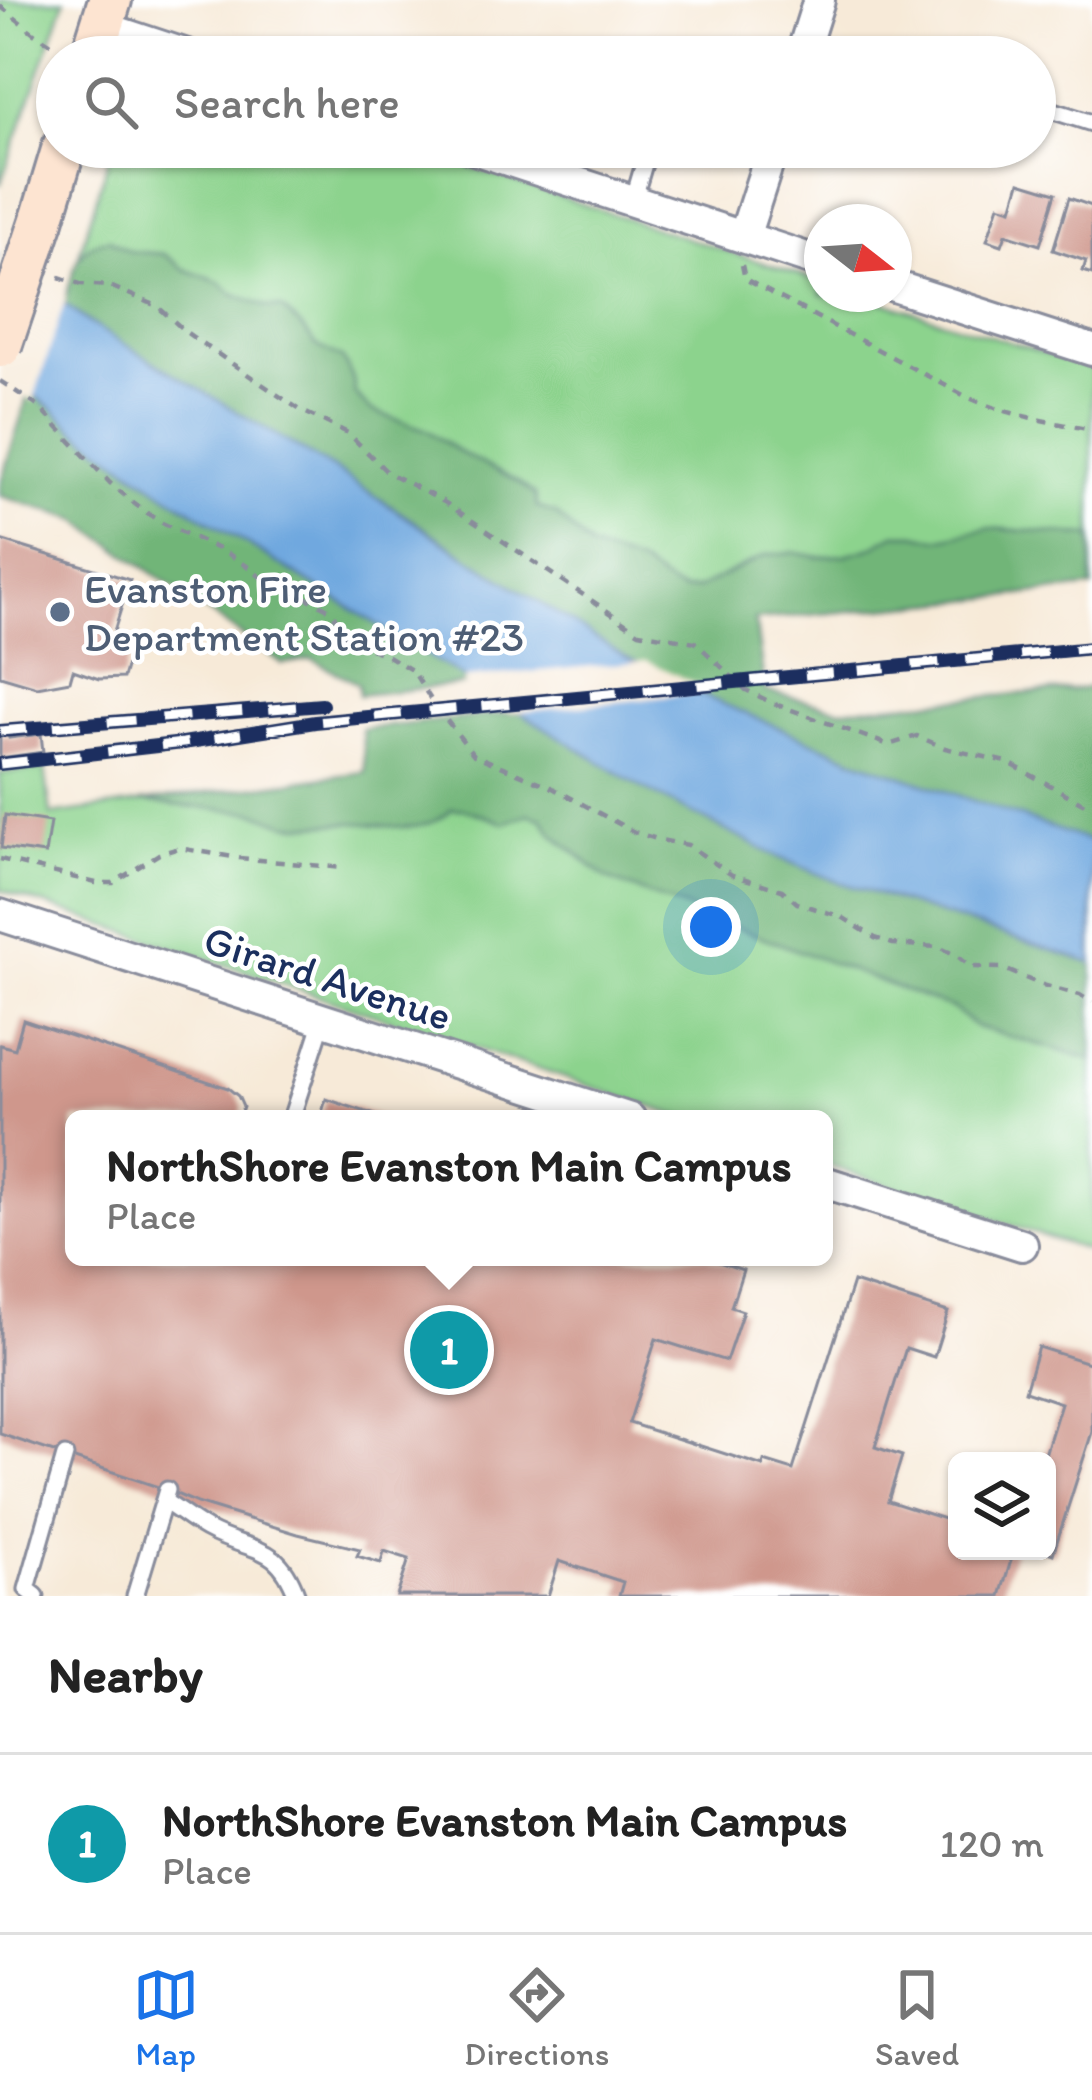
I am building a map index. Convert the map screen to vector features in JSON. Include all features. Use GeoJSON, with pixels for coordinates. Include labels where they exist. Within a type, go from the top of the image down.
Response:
{"type":"FeatureCollection","features":[{"type":"Feature","properties":{"kind":"main road"},"geometry":{"type":"LineString","coordinates":[[0,346],[58,168]]}},
{"type":"Feature","properties":{"kind":"street"},"geometry":{"type":"LineString","coordinates":[[808,36],[819,0]]}},
{"type":"Feature","properties":{"kind":"street"},"geometry":{"type":"LineString","coordinates":[[532,168],[804,256]]}},
{"type":"Feature","properties":{"kind":"street"},"geometry":{"type":"LineString","coordinates":[[744,237],[766,168]]}},
{"type":"Feature","properties":{"kind":"street"},"geometry":{"type":"LineString","coordinates":[[912,292],[1092,350]]}},
{"type":"Feature","properties":{"kind":"street","name":"Girard Avenue"},"geometry":{"type":"LineString","coordinates":[[0,915],[601,1110]]}},
{"type":"Feature","properties":{"kind":"street"},"geometry":{"type":"LineString","coordinates":[[833,1185],[1022,1245]]}},
{"type":"Feature","properties":{"kind":"lane"},"geometry":{"type":"LineString","coordinates":[[1056,112],[1092,123]]}},
{"type":"Feature","properties":{"kind":"lane"},"geometry":{"type":"LineString","coordinates":[[633,201],[643,168]]}},
{"type":"Feature","properties":{"kind":"lane"},"geometry":{"type":"LineString","coordinates":[[294,1110],[323,1020]]}},
{"type":"Feature","properties":{"kind":"lane"},"geometry":{"type":"LineString","coordinates":[[36,1596],[26,1589],[65,1456]]}},
{"type":"Feature","properties":{"kind":"lane"},"geometry":{"type":"LineString","coordinates":[[135,1596],[166,1496],[207,1530],[283,1564],[297,1596]]}},
{"type":"Feature","properties":{"kind":"path"},"geometry":{"type":"LineString","coordinates":[[0,6],[34,33],[91,33]]}},
{"type":"Feature","properties":{"kind":"path"},"geometry":{"type":"LineString","coordinates":[[744,237],[741,269],[745,279],[983,404],[1027,419],[1092,430]]}},
{"type":"Feature","properties":{"kind":"path"},"geometry":{"type":"LineString","coordinates":[[45,272],[80,284],[110,286],[157,306],[188,333],[301,410],[348,433],[387,472],[444,502],[639,632],[695,642],[746,690],[890,745],[916,736],[1007,762],[1092,808]]}},
{"type":"Feature","properties":{"kind":"path"},"geometry":{"type":"LineString","coordinates":[[0,381],[39,406],[136,506],[227,554],[272,586],[332,611],[345,639],[413,671],[474,755],[548,786],[634,832],[688,844],[732,875],[782,890],[797,903],[842,917],[875,938],[893,944],[938,946],[970,967],[1002,968],[1092,1003]]}},
{"type":"Feature","properties":{"kind":"path"},"geometry":{"type":"LineString","coordinates":[[0,859],[96,883],[113,883],[159,854],[178,848],[343,868]]}},
{"type":"Feature","properties":{"kind":"green space"},"geometry":{"type":"Polygon","coordinates":[[[0,0],[65,0],[52,36],[36,36],[36,83],[0,185],[0,0]]]}},
{"type":"Feature","properties":{"kind":"green space"},"geometry":{"type":"Polygon","coordinates":[[[106,168],[472,168],[804,276],[804,312],[912,311],[1092,368],[1092,588],[755,620],[765,691],[841,709],[1092,688],[1092,1252],[833,1167],[833,1110],[661,1110],[0,890],[0,773],[45,769],[51,815],[365,772],[362,729],[696,694],[64,304],[106,168]]]}},
{"type":"Feature","properties":{"kind":"green space"},"geometry":{"type":"Polygon","coordinates":[[[109,239],[129,251],[164,254],[232,293],[281,308],[316,345],[343,359],[355,394],[372,411],[427,430],[518,482],[535,495],[537,507],[556,514],[591,548],[639,564],[683,591],[697,589],[766,555],[845,555],[895,534],[938,539],[987,528],[1092,536],[1092,588],[755,620],[765,691],[841,709],[1092,688],[1092,842],[855,759],[738,712],[627,657],[553,613],[372,494],[163,370],[64,304],[82,254],[109,239]]]}},
{"type":"Feature","properties":{"kind":"green space"},"geometry":{"type":"Polygon","coordinates":[[[29,392],[165,494],[465,678],[466,684],[359,695],[358,684],[312,659],[282,664],[76,519],[0,496],[29,392]]]}},
{"type":"Feature","properties":{"kind":"green space"},"geometry":{"type":"Polygon","coordinates":[[[521,712],[641,787],[780,858],[836,881],[1092,963],[1092,1060],[976,1027],[954,1009],[607,879],[553,834],[542,818],[528,814],[504,823],[452,809],[418,826],[296,825],[252,812],[140,802],[365,772],[362,729],[521,712]]]}},
{"type":"Feature","properties":{"kind":"water"},"geometry":{"type":"Polygon","coordinates":[[[0,256],[89,323],[338,472],[626,657],[699,694],[859,761],[1092,842],[1092,963],[836,881],[780,858],[641,787],[166,494],[29,392],[0,256]]]}},
{"type":"Feature","properties":{"kind":"pier"},"geometry":{"type":"Polygon","coordinates":[[[0,250],[66,298],[33,402],[0,381],[0,250]]]}},
{"type":"Feature","properties":{"kind":"pier"},"geometry":{"type":"Polygon","coordinates":[[[647,661],[712,692],[511,713],[464,685],[465,678],[647,661]]]}},
{"type":"Feature","properties":{"kind":"building"},"geometry":{"type":"Polygon","coordinates":[[[1020,182],[1056,193],[1040,245],[1006,234],[1002,245],[987,240],[999,205],[1012,209],[1020,182]]]}},
{"type":"Feature","properties":{"kind":"building"},"geometry":{"type":"Polygon","coordinates":[[[1069,198],[1092,206],[1092,274],[1083,271],[1086,261],[1053,250],[1069,198]]]}},
{"type":"Feature","properties":{"kind":"building","name":"Evanston Fire Department Station #23"},"geometry":{"type":"Polygon","coordinates":[[[0,540],[130,580],[110,644],[131,650],[123,678],[99,679],[73,670],[70,681],[37,687],[0,676],[0,540]]]}},
{"type":"Feature","properties":{"kind":"building"},"geometry":{"type":"Polygon","coordinates":[[[41,734],[43,752],[0,758],[0,736],[41,734]]]}},
{"type":"Feature","properties":{"kind":"building"},"geometry":{"type":"Polygon","coordinates":[[[5,815],[50,822],[45,854],[1,848],[5,815]]]}},
{"type":"Feature","properties":{"kind":"building"},"geometry":{"type":"Polygon","coordinates":[[[23,1020],[228,1088],[243,1107],[65,1110],[65,1266],[731,1266],[743,1270],[731,1307],[743,1311],[726,1361],[656,1339],[629,1423],[763,1466],[764,1461],[793,1470],[853,1282],[948,1312],[934,1357],[906,1348],[875,1447],[902,1456],[888,1501],[948,1520],[948,1560],[1011,1560],[1000,1596],[619,1596],[623,1582],[559,1561],[548,1596],[397,1596],[409,1559],[384,1551],[381,1563],[357,1556],[360,1549],[197,1503],[0,1434],[0,1045],[15,1049],[23,1020]]]}},
{"type":"Feature","properties":{"kind":"building"},"geometry":{"type":"Polygon","coordinates":[[[326,1099],[360,1110],[323,1110],[326,1099]]]}},
{"type":"Feature","properties":{"kind":"building"},"geometry":{"type":"Polygon","coordinates":[[[1038,1347],[1092,1364],[1092,1432],[1056,1545],[1056,1452],[1046,1452],[1061,1403],[1025,1391],[1038,1347]]]}},
{"type":"Feature","properties":{"kind":"railway"},"geometry":{"type":"LineString","coordinates":[[0,764],[315,722],[1092,648]]}},
{"type":"Feature","properties":{"kind":"railway"},"geometry":{"type":"LineString","coordinates":[[0,731],[322,705]]}},
{"type":"Feature","properties":{"kind":"place","name":"Evanston Fire Department Station #23"},"geometry":{"type":"Point","coordinates":[60,612]}},
{"type":"Feature","properties":{"kind":"place","name":"NorthShore Evanston Main Campus"},"geometry":{"type":"Point","coordinates":[449,1350]}}]}
